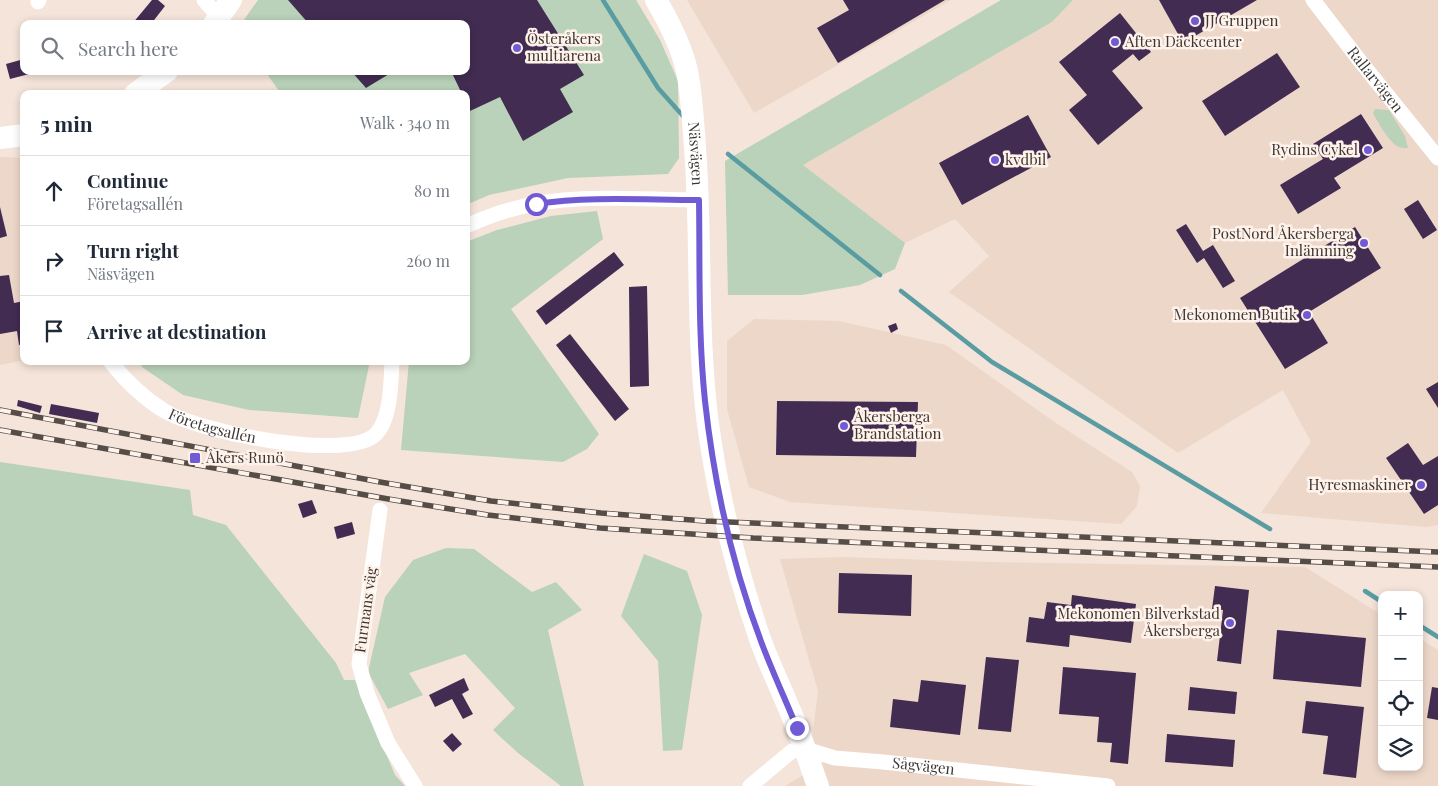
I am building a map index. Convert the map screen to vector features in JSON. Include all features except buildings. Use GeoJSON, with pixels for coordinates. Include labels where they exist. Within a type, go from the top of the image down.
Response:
{"type":"FeatureCollection","features":[{"type":"Feature","properties":{"kind":"street"},"geometry":{"type":"LineString","coordinates":[[204,0],[222,14]]}},
{"type":"Feature","properties":{"kind":"street","name":"Näsvägen"},"geometry":{"type":"LineString","coordinates":[[656,0],[678,43],[690,92],[699,200],[702,369],[708,426],[730,539],[762,644],[805,748],[818,786]]}},
{"type":"Feature","properties":{"kind":"street","name":"Rallarvägen"},"geometry":{"type":"LineString","coordinates":[[1313,0],[1438,158]]}},
{"type":"Feature","properties":{"kind":"street"},"geometry":{"type":"LineString","coordinates":[[141,90],[161,75]]}},
{"type":"Feature","properties":{"kind":"street"},"geometry":{"type":"LineString","coordinates":[[0,138],[20,136]]}},
{"type":"Feature","properties":{"kind":"street"},"geometry":{"type":"LineString","coordinates":[[470,225],[510,210],[564,200],[608,198],[699,200]]}},
{"type":"Feature","properties":{"kind":"street","name":"Företagsallén"},"geometry":{"type":"LineString","coordinates":[[114,365],[136,390],[164,411],[206,427],[256,438],[305,445],[329,446],[355,444],[370,439],[378,432],[384,422],[389,399],[392,365]]}},
{"type":"Feature","properties":{"kind":"street","name":"Furmans väg"},"geometry":{"type":"LineString","coordinates":[[380,510],[359,664],[367,693],[388,743],[415,786]]}},
{"type":"Feature","properties":{"kind":"street"},"geometry":{"type":"LineString","coordinates":[[750,786],[792,751],[805,748]]}},
{"type":"Feature","properties":{"kind":"street","name":"Sågvägen"},"geometry":{"type":"LineString","coordinates":[[805,748],[835,758],[1108,786]]}},
{"type":"Feature","properties":{"kind":"shaded area"},"geometry":{"type":"Polygon","coordinates":[[[687,0],[951,0],[754,113],[687,0]]]}},
{"type":"Feature","properties":{"kind":"shaded area"},"geometry":{"type":"Polygon","coordinates":[[[1073,0],[1438,0],[1438,525],[1426,527],[1261,513],[1311,442],[1283,390],[1178,453],[949,292],[989,256],[955,219],[905,243],[803,165],[1052,22],[1073,0]]]}},
{"type":"Feature","properties":{"kind":"shaded area"},"geometry":{"type":"Polygon","coordinates":[[[0,157],[20,158],[20,361],[0,365],[0,157]]]}},
{"type":"Feature","properties":{"kind":"shaded area"},"geometry":{"type":"Polygon","coordinates":[[[754,319],[839,321],[946,345],[1056,423],[1132,472],[1140,486],[1137,506],[1121,524],[790,502],[749,487],[727,409],[727,341],[754,319]]]}},
{"type":"Feature","properties":{"kind":"shaded area"},"geometry":{"type":"Polygon","coordinates":[[[844,557],[989,562],[1305,567],[1378,613],[1378,771],[1423,771],[1423,641],[1438,650],[1438,786],[785,786],[808,772],[818,691],[780,559],[844,557]]]}},
{"type":"Feature","properties":{"kind":"green space"},"geometry":{"type":"Polygon","coordinates":[[[258,0],[636,0],[660,40],[678,81],[679,158],[668,174],[568,178],[489,195],[470,203],[470,90],[278,90],[268,75],[470,75],[470,20],[244,20],[258,0]]]}},
{"type":"Feature","properties":{"kind":"green space"},"geometry":{"type":"Polygon","coordinates":[[[1001,0],[1073,0],[1052,22],[803,165],[905,243],[895,269],[860,285],[802,295],[728,295],[725,161],[1001,0]]]}},
{"type":"Feature","properties":{"kind":"green space"},"geometry":{"type":"Polygon","coordinates":[[[1375,109],[1389,110],[1405,136],[1408,148],[1395,145],[1388,137],[1373,113],[1375,109]]]}},
{"type":"Feature","properties":{"kind":"green space"},"geometry":{"type":"Polygon","coordinates":[[[597,211],[603,239],[511,309],[599,434],[587,449],[563,462],[401,450],[409,365],[470,365],[470,240],[497,230],[551,216],[597,211]]]}},
{"type":"Feature","properties":{"kind":"green space"},"geometry":{"type":"Polygon","coordinates":[[[141,365],[369,365],[358,418],[249,410],[183,395],[141,365]]]}},
{"type":"Feature","properties":{"kind":"green space"},"geometry":{"type":"Polygon","coordinates":[[[0,462],[190,490],[193,515],[226,525],[336,663],[344,680],[355,680],[395,775],[405,786],[0,786],[0,462]]]}},
{"type":"Feature","properties":{"kind":"green space"},"geometry":{"type":"Polygon","coordinates":[[[446,548],[474,549],[532,592],[556,582],[582,610],[548,630],[584,786],[561,786],[518,753],[493,730],[515,708],[465,654],[409,673],[423,695],[388,709],[368,672],[385,597],[413,560],[446,548]]]}},
{"type":"Feature","properties":{"kind":"green space"},"geometry":{"type":"Polygon","coordinates":[[[644,554],[687,571],[702,615],[682,750],[663,751],[658,661],[621,616],[644,554]]]}},
{"type":"Feature","properties":{"kind":"waterway"},"geometry":{"type":"LineString","coordinates":[[603,0],[658,88],[683,116]]}},
{"type":"Feature","properties":{"kind":"waterway"},"geometry":{"type":"LineString","coordinates":[[728,154],[880,275]]}},
{"type":"Feature","properties":{"kind":"waterway"},"geometry":{"type":"LineString","coordinates":[[901,291],[992,362],[1270,529]]}},
{"type":"Feature","properties":{"kind":"waterway"},"geometry":{"type":"LineString","coordinates":[[1365,591],[1378,599]]}},
{"type":"Feature","properties":{"kind":"waterway"},"geometry":{"type":"LineString","coordinates":[[1423,628],[1438,637]]}},
{"type":"Feature","properties":{"kind":"railway"},"geometry":{"type":"LineString","coordinates":[[0,410],[380,482],[491,501],[601,513],[705,521],[1438,552]]}},
{"type":"Feature","properties":{"kind":"railway"},"geometry":{"type":"LineString","coordinates":[[0,430],[394,500],[488,515],[600,528],[753,538],[1438,567]]}},
{"type":"Feature","properties":{"kind":"place","name":"JJ Gruppen"},"geometry":{"type":"Point","coordinates":[1195,21]}},
{"type":"Feature","properties":{"kind":"place","name":"Aften Däckcenter"},"geometry":{"type":"Point","coordinates":[1115,42]}},
{"type":"Feature","properties":{"kind":"place","name":"Österåkers multiarena"},"geometry":{"type":"Point","coordinates":[517,48]}},
{"type":"Feature","properties":{"kind":"place","name":"Rydins Cykel"},"geometry":{"type":"Point","coordinates":[1368,150]}},
{"type":"Feature","properties":{"kind":"place","name":"kvdbil"},"geometry":{"type":"Point","coordinates":[995,160]}},
{"type":"Feature","properties":{"kind":"place","name":"PostNord Åkersberga Inlämning"},"geometry":{"type":"Point","coordinates":[1364,243]}},
{"type":"Feature","properties":{"kind":"place","name":"Mekonomen Butik"},"geometry":{"type":"Point","coordinates":[1307,315]}},
{"type":"Feature","properties":{"kind":"place","name":"Åkersberga Brandstation"},"geometry":{"type":"Point","coordinates":[844,426]}},
{"type":"Feature","properties":{"kind":"place","name":"Åkers Runö"},"geometry":{"type":"Point","coordinates":[195,458]}},
{"type":"Feature","properties":{"kind":"place","name":"Hyresmaskiner"},"geometry":{"type":"Point","coordinates":[1421,485]}},
{"type":"Feature","properties":{"kind":"place","name":"Mekonomen Bilverkstad Åkersberga"},"geometry":{"type":"Point","coordinates":[1230,623]}},
{"type":"Feature","properties":{"kind":"route"},"geometry":{"type":"LineString","coordinates":[[536,204],[593,198],[699,200],[702,369],[708,426],[718,480],[739,574],[762,644],[797,728]]}}]}
